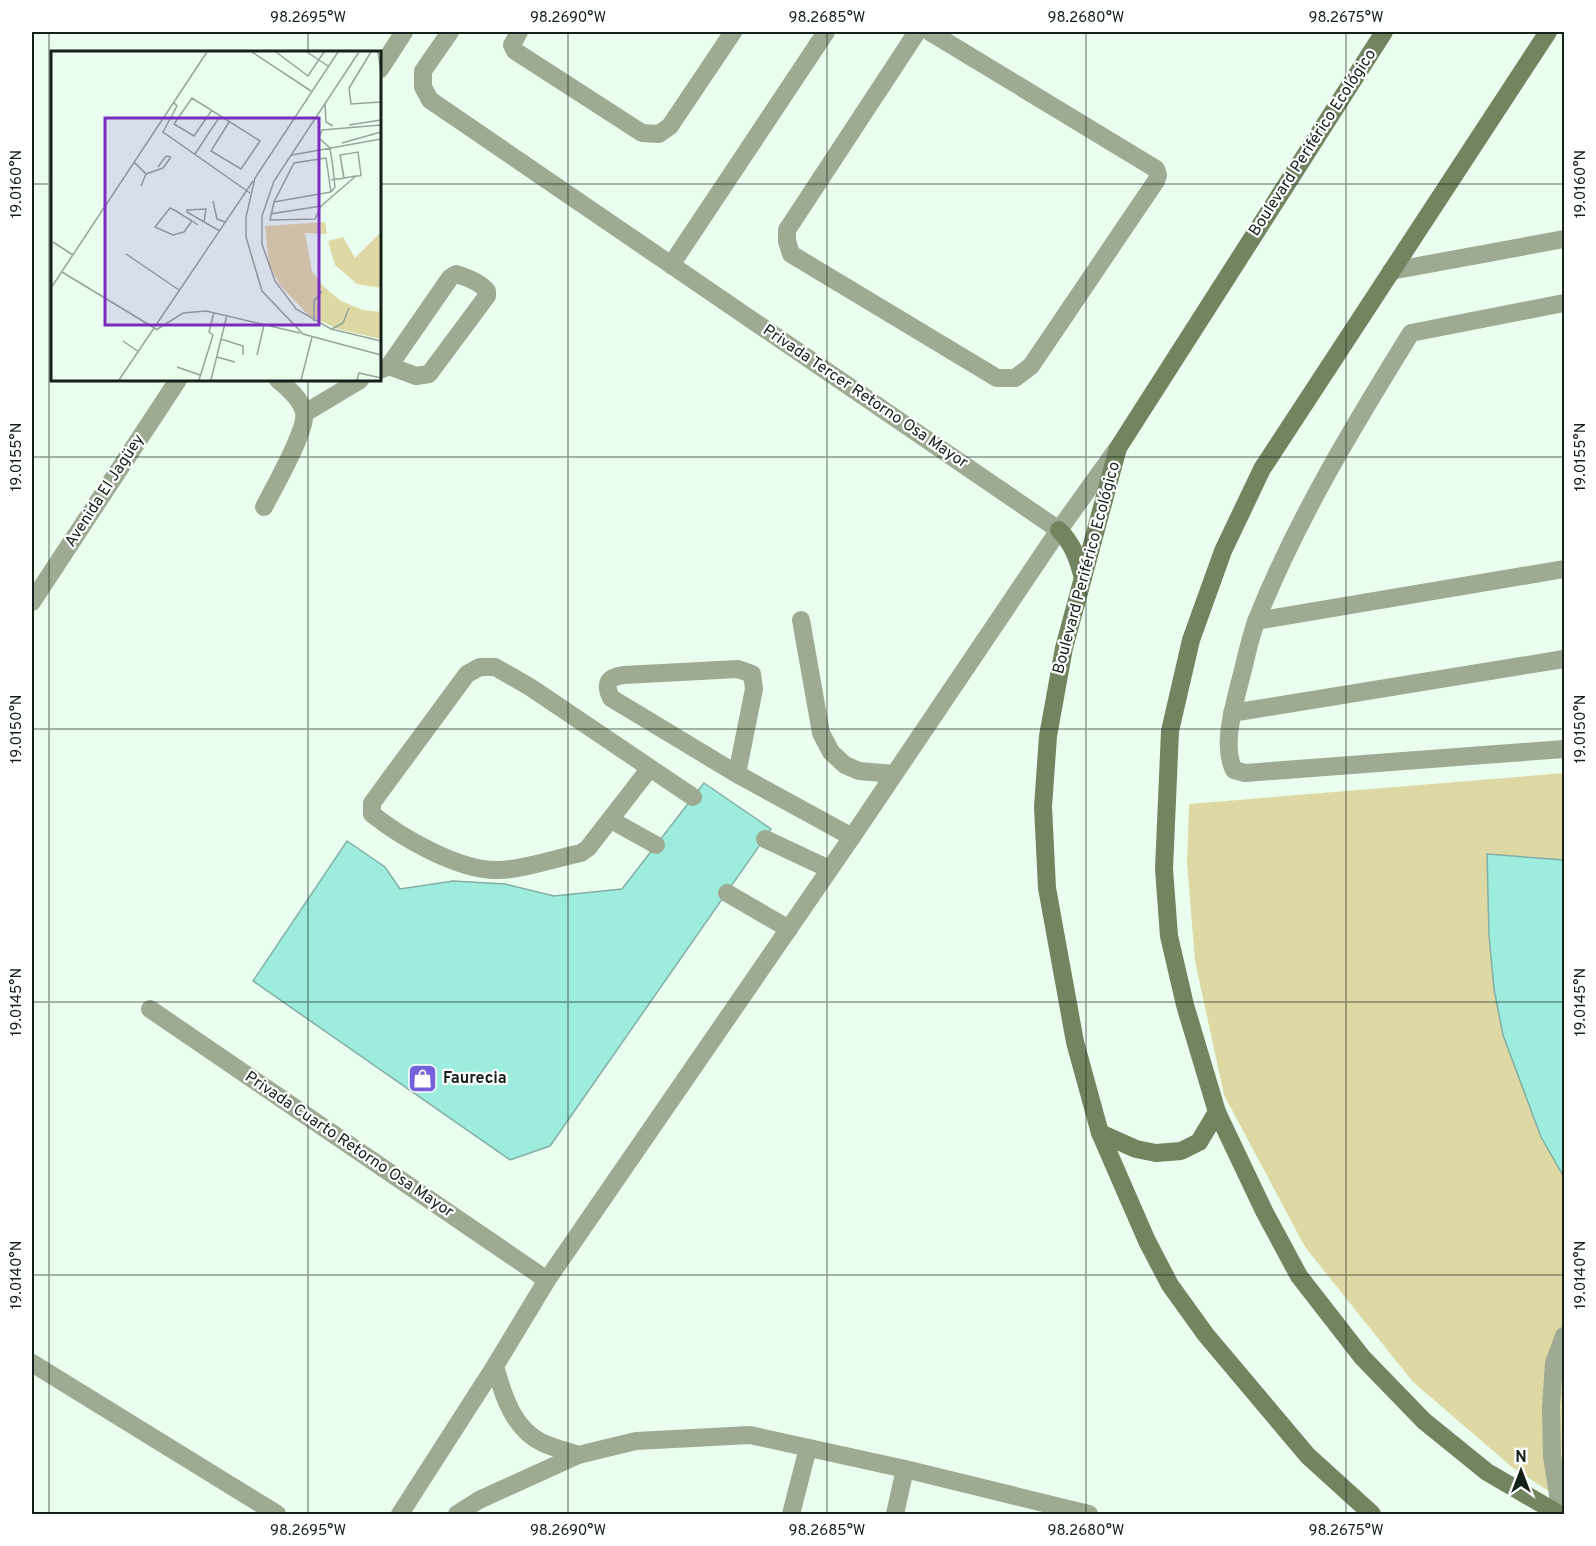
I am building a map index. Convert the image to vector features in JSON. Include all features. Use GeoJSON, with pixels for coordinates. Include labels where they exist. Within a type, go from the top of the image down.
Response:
{"type":"FeatureCollection","features":[{"type":"Feature","properties":{"kind":"street"},"geometry":{"type":"LineString","coordinates":[[381,67],[404,32]]}},
{"type":"Feature","properties":{"kind":"street","name":"Privada Tercer Retorno Osa Mayor"},"geometry":{"type":"LineString","coordinates":[[450,32],[423,71],[423,87],[430,100],[1059,530]]}},
{"type":"Feature","properties":{"kind":"street"},"geometry":{"type":"LineString","coordinates":[[519,32],[512,45],[515,51],[642,133],[659,134],[670,126],[733,32]]}},
{"type":"Feature","properties":{"kind":"street"},"geometry":{"type":"LineString","coordinates":[[671,265],[826,32]]}},
{"type":"Feature","properties":{"kind":"street"},"geometry":{"type":"LineString","coordinates":[[917,32],[787,230],[787,241],[791,254],[997,378],[1015,378],[1031,366],[1158,175],[1156,169],[930,32]]}},
{"type":"Feature","properties":{"kind":"street","name":"Boulevard Periférico Ecológico"},"geometry":{"type":"LineString","coordinates":[[1372,1515],[1308,1455],[1206,1335],[1170,1285],[1147,1241],[1100,1132],[1075,1042],[1047,888],[1043,807],[1048,736],[1064,648],[1118,448],[1384,32]]}},
{"type":"Feature","properties":{"kind":"street"},"geometry":{"type":"LineString","coordinates":[[1548,32],[1257,479],[1223,551],[1191,640],[1170,730],[1164,868],[1169,936],[1185,1005],[1217,1112],[1264,1211],[1299,1276],[1362,1357],[1424,1421],[1487,1472],[1560,1515]]}},
{"type":"Feature","properties":{"kind":"street"},"geometry":{"type":"LineString","coordinates":[[1391,271],[1564,238]]}},
{"type":"Feature","properties":{"kind":"street"},"geometry":{"type":"LineString","coordinates":[[456,274],[487,291],[487,296],[429,374],[416,376],[384,368],[450,278],[456,274]]}},
{"type":"Feature","properties":{"kind":"street"},"geometry":{"type":"LineString","coordinates":[[1564,303],[1411,333],[1360,416],[1293,537],[1256,621],[1232,713],[1229,759],[1234,770],[1245,773],[1564,749]]}},
{"type":"Feature","properties":{"kind":"street","name":"Avenida El Jagüey"},"geometry":{"type":"LineString","coordinates":[[32,602],[177,381]]}},
{"type":"Feature","properties":{"kind":"street"},"geometry":{"type":"LineString","coordinates":[[264,507],[301,432],[304,413],[294,393],[279,381]]}},
{"type":"Feature","properties":{"kind":"street"},"geometry":{"type":"LineString","coordinates":[[304,413],[358,381]]}},
{"type":"Feature","properties":{"kind":"street"},"geometry":{"type":"LineString","coordinates":[[400,1515],[547,1280],[852,837],[1059,530],[1118,448]]}},
{"type":"Feature","properties":{"kind":"street"},"geometry":{"type":"LineString","coordinates":[[1059,530],[1069,540],[1077,554],[1083,579]]}},
{"type":"Feature","properties":{"kind":"street"},"geometry":{"type":"LineString","coordinates":[[1256,621],[1564,569]]}},
{"type":"Feature","properties":{"kind":"street"},"geometry":{"type":"LineString","coordinates":[[801,620],[821,733],[831,752],[845,765],[859,771],[894,774]]}},
{"type":"Feature","properties":{"kind":"street"},"geometry":{"type":"LineString","coordinates":[[1232,713],[1564,659]]}},
{"type":"Feature","properties":{"kind":"street"},"geometry":{"type":"LineString","coordinates":[[650,768],[594,843],[580,853],[501,870],[482,870],[465,866],[430,850],[372,814],[372,803],[467,674],[480,667],[495,667],[530,687],[693,797]]}},
{"type":"Feature","properties":{"kind":"street"},"geometry":{"type":"LineString","coordinates":[[737,774],[754,688],[752,674],[738,669],[624,675],[614,676],[609,681],[607,689],[611,698],[737,774],[852,837]]}},
{"type":"Feature","properties":{"kind":"street"},"geometry":{"type":"LineString","coordinates":[[611,820],[656,844]]}},
{"type":"Feature","properties":{"kind":"street"},"geometry":{"type":"LineString","coordinates":[[765,838],[829,869]]}},
{"type":"Feature","properties":{"kind":"street"},"geometry":{"type":"LineString","coordinates":[[727,893],[789,928]]}},
{"type":"Feature","properties":{"kind":"street","name":"Privada Cuarto Retorno Osa Mayor"},"geometry":{"type":"LineString","coordinates":[[150,1009],[547,1280]]}},
{"type":"Feature","properties":{"kind":"street"},"geometry":{"type":"LineString","coordinates":[[1100,1132],[1136,1149],[1156,1153],[1181,1151],[1198,1142],[1217,1112]]}},
{"type":"Feature","properties":{"kind":"street"},"geometry":{"type":"LineString","coordinates":[[1560,1515],[1552,1456],[1551,1407],[1554,1363],[1564,1336]]}},
{"type":"Feature","properties":{"kind":"street"},"geometry":{"type":"LineString","coordinates":[[32,1363],[278,1515]]}},
{"type":"Feature","properties":{"kind":"street"},"geometry":{"type":"LineString","coordinates":[[495,1366],[504,1400],[519,1423],[541,1442],[579,1455]]}},
{"type":"Feature","properties":{"kind":"street"},"geometry":{"type":"LineString","coordinates":[[457,1515],[479,1500],[579,1455],[636,1441],[750,1435],[905,1469],[1089,1515]]}},
{"type":"Feature","properties":{"kind":"street"},"geometry":{"type":"LineString","coordinates":[[791,1515],[808,1448]]}},
{"type":"Feature","properties":{"kind":"street"},"geometry":{"type":"LineString","coordinates":[[895,1515],[905,1469]]}},
{"type":"Feature","properties":{"kind":"shaded area"},"geometry":{"type":"Polygon","coordinates":[[[1564,773],[1564,860],[1488,854],[1489,935],[1494,989],[1503,1035],[1541,1137],[1564,1177],[1564,1501],[1513,1468],[1413,1382],[1305,1247],[1224,1095],[1195,961],[1187,863],[1189,804],[1564,773]]]}},
{"type":"Feature","properties":{"kind":"building"},"geometry":{"type":"Polygon","coordinates":[[[704,783],[771,829],[550,1146],[510,1160],[253,981],[347,841],[385,867],[400,889],[453,881],[505,884],[554,896],[622,889],[704,783]]]}},
{"type":"Feature","properties":{"kind":"building"},"geometry":{"type":"Polygon","coordinates":[[[1487,854],[1564,860],[1564,1177],[1541,1137],[1503,1035],[1494,989],[1489,935],[1487,854]]]}},
{"type":"Feature","properties":{"kind":"place","name":"Faurecia"},"geometry":{"type":"Point","coordinates":[422,1079]}}]}
